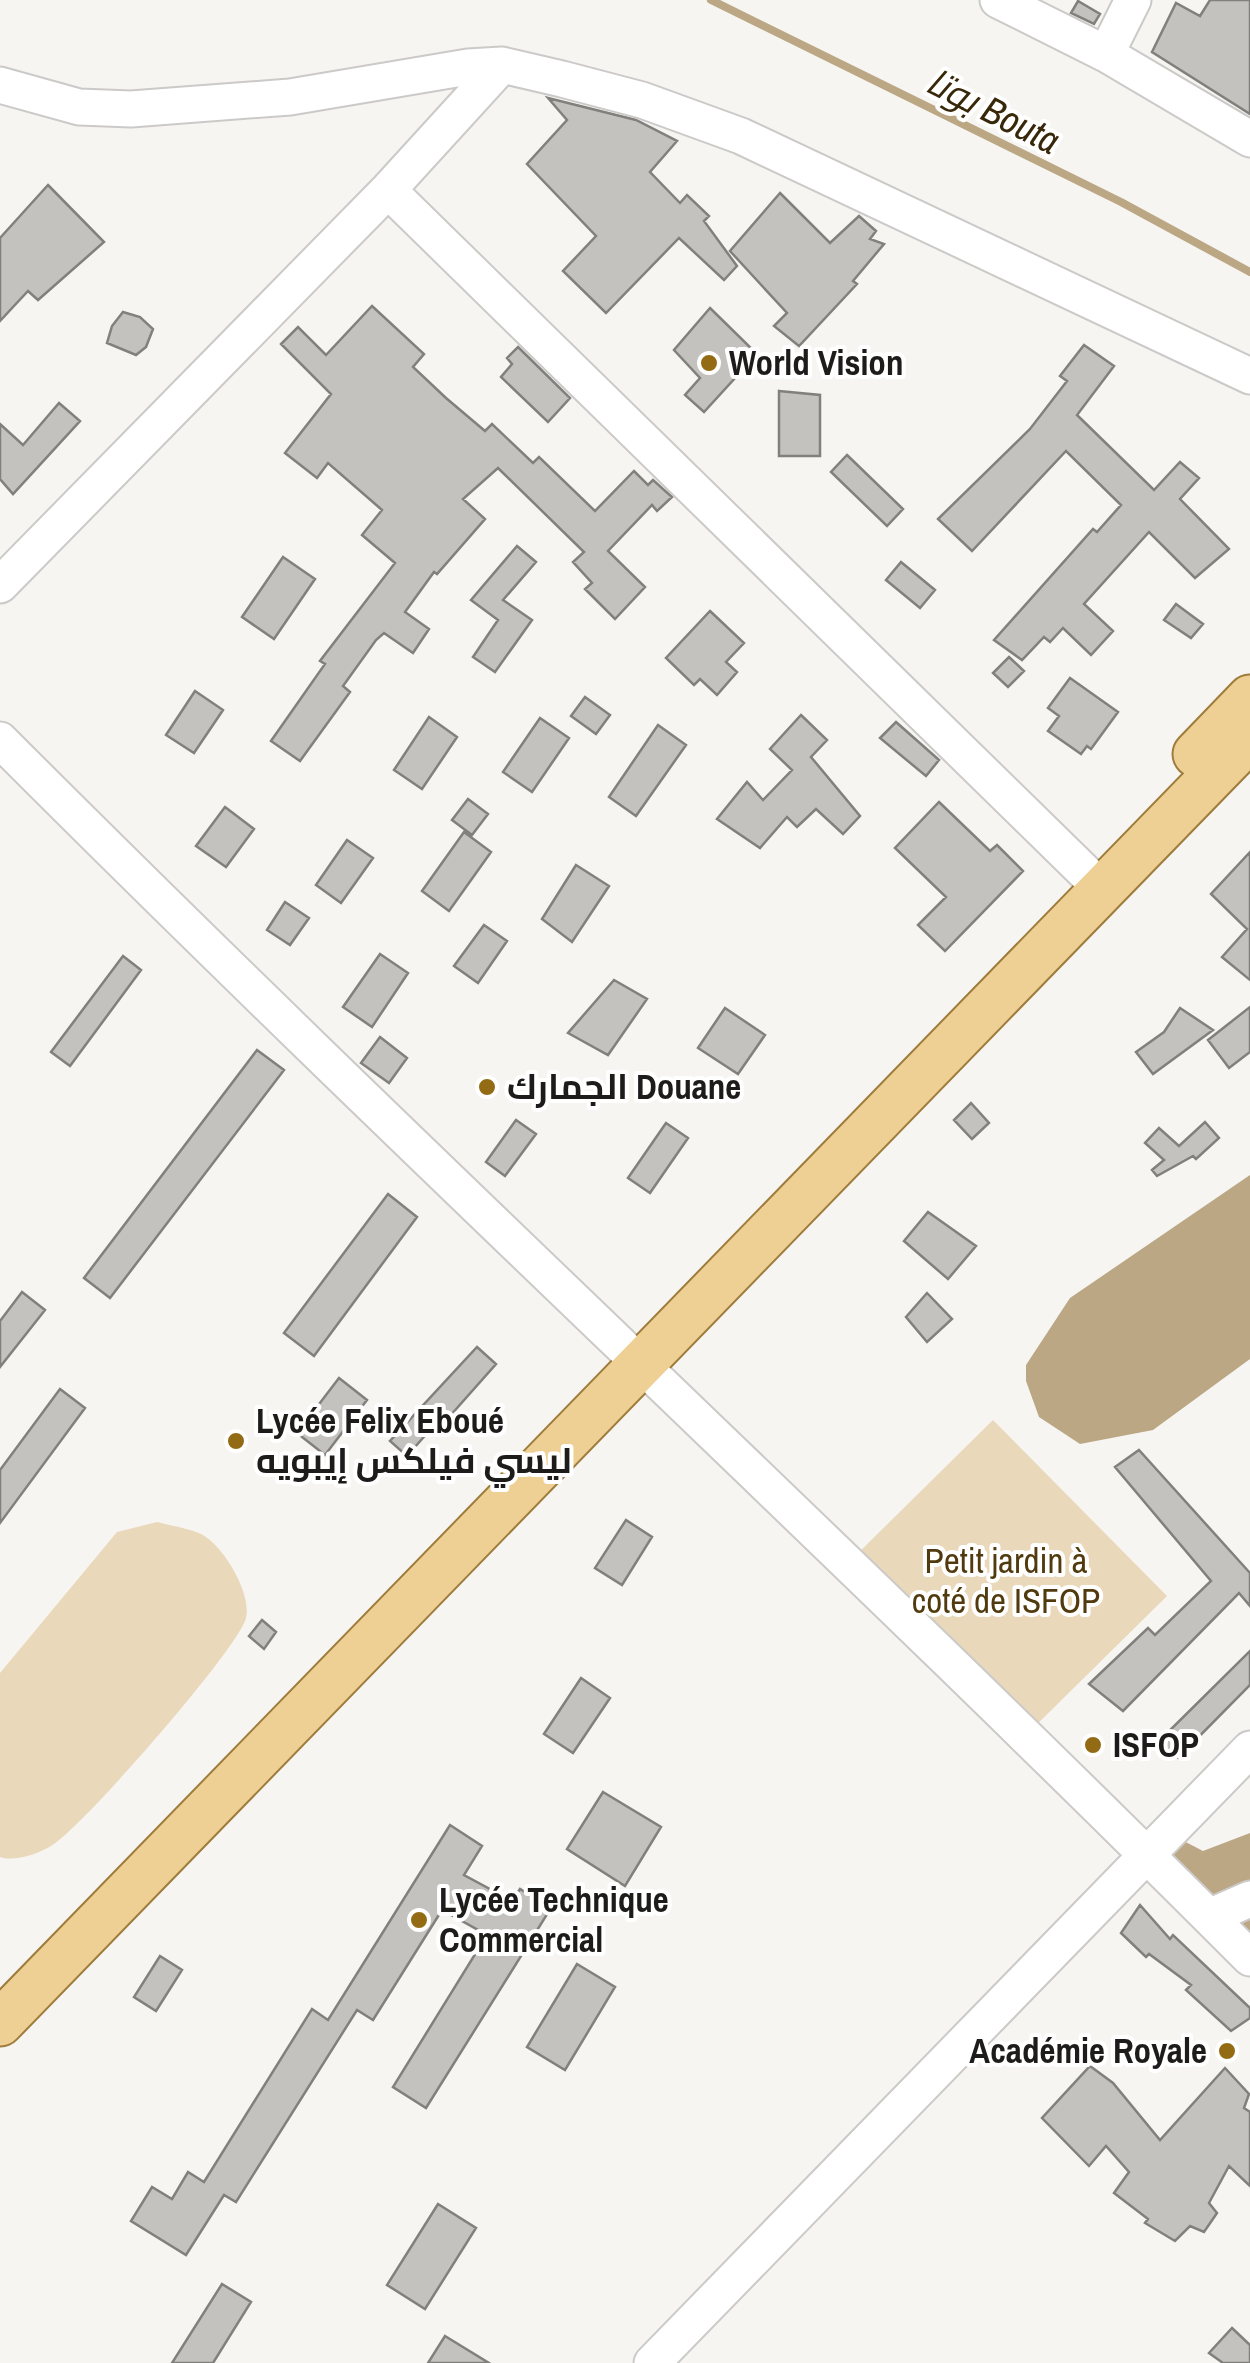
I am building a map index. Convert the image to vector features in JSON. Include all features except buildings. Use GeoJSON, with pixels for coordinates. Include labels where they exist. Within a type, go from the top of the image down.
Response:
{"type":"FeatureCollection","features":[{"type":"Feature","properties":{"kind":"main road"},"geometry":{"type":"LineString","coordinates":[[1094,880],[1250,698]]}},
{"type":"Feature","properties":{"kind":"main road"},"geometry":{"type":"LineString","coordinates":[[0,2023],[43,1958],[628,1356],[1094,880],[1250,738]]}},
{"type":"Feature","properties":{"kind":"main road"},"geometry":{"type":"LineString","coordinates":[[0,1981],[43,1958]]}},
{"type":"Feature","properties":{"kind":"street"},"geometry":{"type":"LineString","coordinates":[[998,0],[1106,54],[1250,139]]}},
{"type":"Feature","properties":{"kind":"street"},"geometry":{"type":"LineString","coordinates":[[1106,54],[1133,0]]}},
{"type":"Feature","properties":{"kind":"street"},"geometry":{"type":"LineString","coordinates":[[0,585],[388,190],[502,65]]}},
{"type":"Feature","properties":{"kind":"street"},"geometry":{"type":"LineString","coordinates":[[0,85],[80,106],[131,109],[258,100],[502,65],[642,100],[740,136],[1250,376]]}},
{"type":"Feature","properties":{"kind":"street"},"geometry":{"type":"LineString","coordinates":[[388,190],[1094,880]]}},
{"type":"Feature","properties":{"kind":"street"},"geometry":{"type":"LineString","coordinates":[[0,740],[233,974],[853,1568],[1250,1958]]}},
{"type":"Feature","properties":{"kind":"street"},"geometry":{"type":"LineString","coordinates":[[652,2363],[1144,1854],[1250,1750]]}},
{"type":"Feature","properties":{"kind":"street"},"geometry":{"type":"LineString","coordinates":[[1209,1917],[1250,1899]]}},
{"type":"Feature","properties":{"kind":"green space","name":"Petit jardin à coté de ISFOP"},"geometry":{"type":"Polygon","coordinates":[[[993,1420],[1167,1596],[1019,1742],[845,1566],[993,1420]]]}},
{"type":"Feature","properties":{"kind":"green space"},"geometry":{"type":"Polygon","coordinates":[[[157,1522],[201,1534],[218,1548],[240,1583],[246,1618],[189,1699],[68,1833],[33,1854],[12,1859],[0,1857],[0,1673],[117,1532],[157,1522]]]}},
{"type":"Feature","properties":{"kind":"shaded area"},"geometry":{"type":"Polygon","coordinates":[[[1250,1175],[1250,1359],[1153,1430],[1080,1444],[1039,1417],[1026,1381],[1026,1365],[1070,1298],[1250,1175]]]}},
{"type":"Feature","properties":{"kind":"shaded area"},"geometry":{"type":"Polygon","coordinates":[[[1250,1833],[1250,1941],[1159,1855],[1178,1838],[1203,1851],[1250,1833]]]}},
{"type":"Feature","properties":{"kind":"waterway","name":"بوتا Bouta"},"geometry":{"type":"LineString","coordinates":[[711,0],[1121,202],[1250,272]]}},
{"type":"Feature","properties":{"kind":"place","name":"World Vision"},"geometry":{"type":"Point","coordinates":[709,363]}},
{"type":"Feature","properties":{"kind":"place","name":"الجمارك Douane"},"geometry":{"type":"Point","coordinates":[487,1087]}},
{"type":"Feature","properties":{"kind":"place","name":"Lycée Felix Eboué ليسي فيلكس إيبويه"},"geometry":{"type":"Point","coordinates":[236,1441]}},
{"type":"Feature","properties":{"kind":"place","name":"ISFOP"},"geometry":{"type":"Point","coordinates":[1093,1745]}},
{"type":"Feature","properties":{"kind":"place","name":"Lycée Technique Commercial"},"geometry":{"type":"Point","coordinates":[419,1920]}},
{"type":"Feature","properties":{"kind":"place","name":"Académie Royale"},"geometry":{"type":"Point","coordinates":[1227,2051]}}]}
